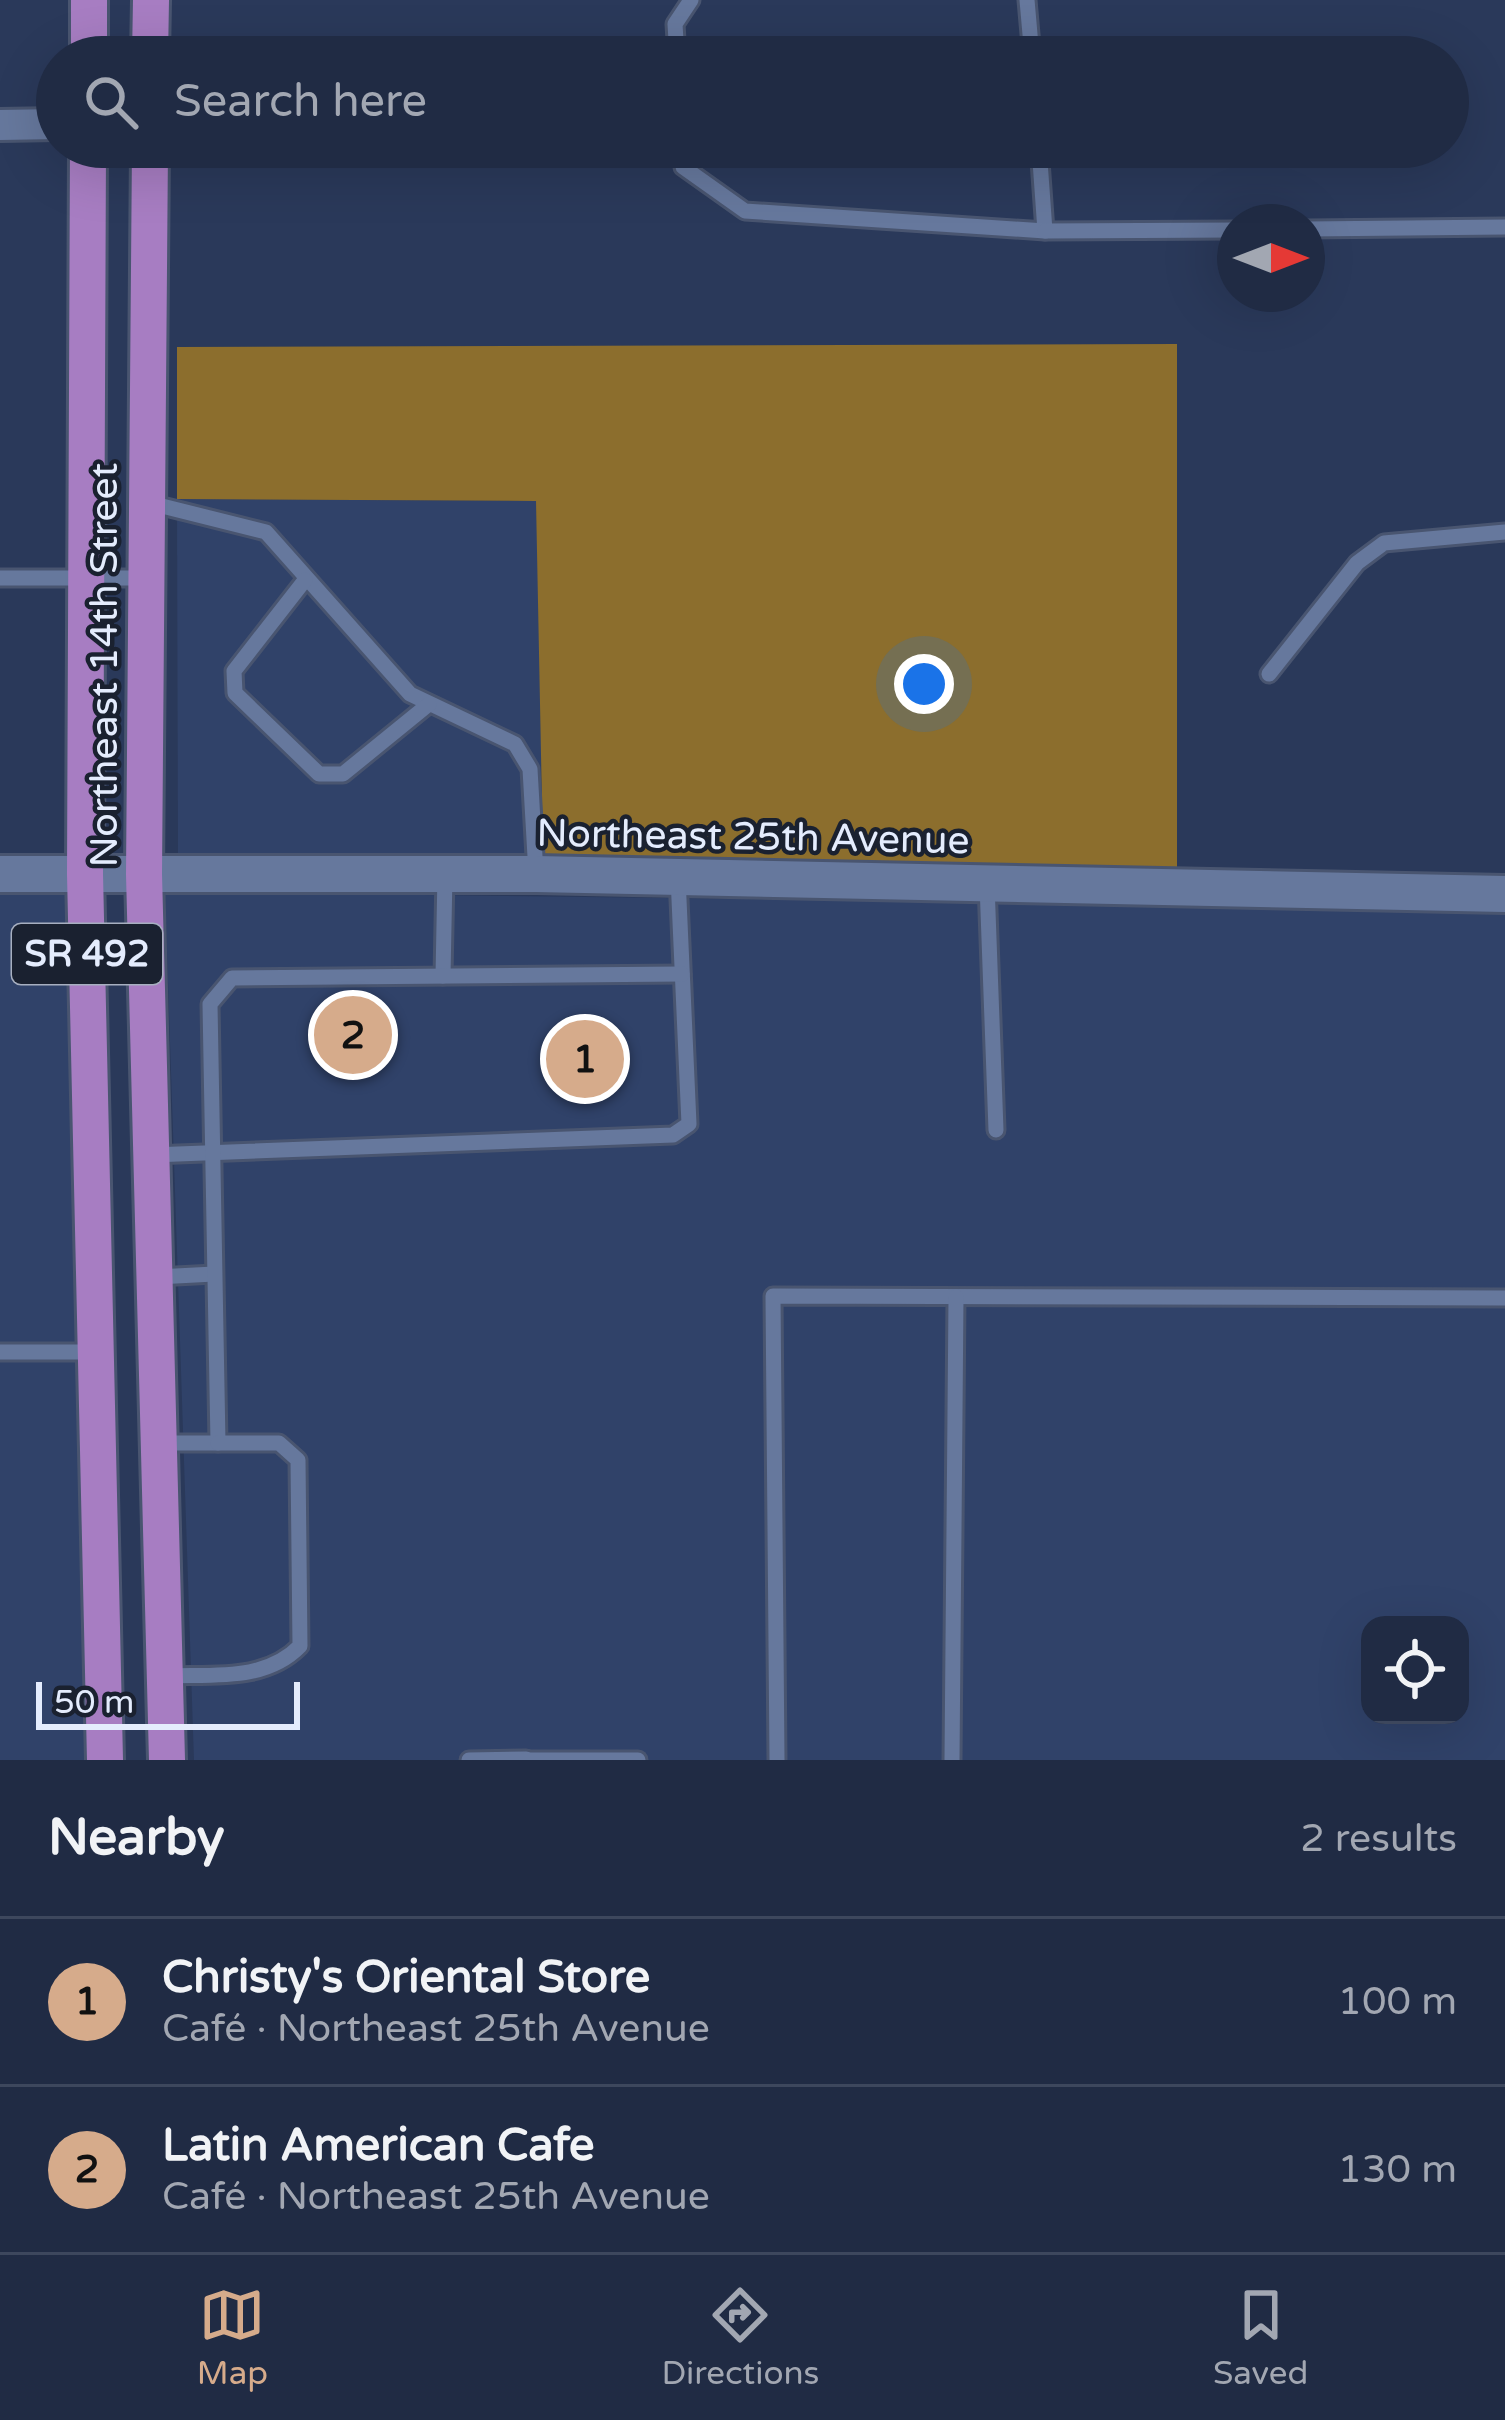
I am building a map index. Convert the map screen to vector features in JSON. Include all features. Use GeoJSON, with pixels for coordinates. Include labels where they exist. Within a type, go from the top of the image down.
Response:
{"type":"FeatureCollection","features":[{"type":"Feature","properties":{"kind":"main road"},"geometry":{"type":"LineString","coordinates":[[88,36],[89,0]]}},
{"type":"Feature","properties":{"kind":"main road"},"geometry":{"type":"LineString","coordinates":[[151,0],[151,36]]}},
{"type":"Feature","properties":{"kind":"main road","name":"Northeast 14th Street"},"geometry":{"type":"LineString","coordinates":[[88,168],[85,874],[105,1760]]}},
{"type":"Feature","properties":{"kind":"main road","name":"Northeast 14th Street"},"geometry":{"type":"LineString","coordinates":[[150,168],[144,874],[167,1760]]}},
{"type":"Feature","properties":{"kind":"street"},"geometry":{"type":"LineString","coordinates":[[0,125],[36,124]]}},
{"type":"Feature","properties":{"kind":"street","name":"Northeast 25th Avenue"},"geometry":{"type":"LineString","coordinates":[[0,874],[536,874],[1505,894]]}},
{"type":"Feature","properties":{"kind":"lane"},"geometry":{"type":"LineString","coordinates":[[676,36],[675,24],[691,0]]}},
{"type":"Feature","properties":{"kind":"lane"},"geometry":{"type":"LineString","coordinates":[[1027,0],[1030,36]]}},
{"type":"Feature","properties":{"kind":"lane"},"geometry":{"type":"LineString","coordinates":[[684,168],[745,212],[1045,232],[1217,230]]}},
{"type":"Feature","properties":{"kind":"lane"},"geometry":{"type":"LineString","coordinates":[[1040,168],[1045,232]]}},
{"type":"Feature","properties":{"kind":"lane"},"geometry":{"type":"LineString","coordinates":[[1325,229],[1505,227]]}},
{"type":"Feature","properties":{"kind":"lane"},"geometry":{"type":"LineString","coordinates":[[147,502],[266,532],[410,694],[515,744],[530,769],[536,874]]}},
{"type":"Feature","properties":{"kind":"lane"},"geometry":{"type":"LineString","coordinates":[[1269,674],[1357,563],[1384,543],[1505,532]]}},
{"type":"Feature","properties":{"kind":"lane"},"geometry":{"type":"LineString","coordinates":[[0,578],[146,578]]}},
{"type":"Feature","properties":{"kind":"lane"},"geometry":{"type":"LineString","coordinates":[[305,580],[234,671],[235,693],[320,774],[344,774],[429,704]]}},
{"type":"Feature","properties":{"kind":"lane"},"geometry":{"type":"LineString","coordinates":[[443,976],[445,874]]}},
{"type":"Feature","properties":{"kind":"lane"},"geometry":{"type":"LineString","coordinates":[[152,1155],[674,1135],[689,1124],[678,878]]}},
{"type":"Feature","properties":{"kind":"lane"},"geometry":{"type":"LineString","coordinates":[[987,884],[996,1130]]}},
{"type":"Feature","properties":{"kind":"lane"},"geometry":{"type":"LineString","coordinates":[[218,1443],[210,1004],[232,978],[682,974]]}},
{"type":"Feature","properties":{"kind":"lane"},"geometry":{"type":"LineString","coordinates":[[154,1277],[214,1274]]}},
{"type":"Feature","properties":{"kind":"lane"},"geometry":{"type":"LineString","coordinates":[[777,1760],[773,1296],[1505,1298]]}},
{"type":"Feature","properties":{"kind":"lane"},"geometry":{"type":"LineString","coordinates":[[952,1760],[956,1297]]}},
{"type":"Feature","properties":{"kind":"lane"},"geometry":{"type":"LineString","coordinates":[[0,1352],[94,1352]]}},
{"type":"Feature","properties":{"kind":"lane"},"geometry":{"type":"LineString","coordinates":[[159,1443],[278,1443],[298,1460],[300,1646],[286,1661],[259,1672],[165,1676]]}},
{"type":"Feature","properties":{"kind":"lane"},"geometry":{"type":"LineString","coordinates":[[469,1760],[638,1760]]}},
{"type":"Feature","properties":{"kind":"shaded area"},"geometry":{"type":"Polygon","coordinates":[[[1177,344],[1177,870],[543,856],[536,501],[177,499],[177,347],[1177,344]]]}},
{"type":"Feature","properties":{"kind":"shaded area"},"geometry":{"type":"Polygon","coordinates":[[[177,499],[537,501],[543,856],[178,856],[177,499]]]}},
{"type":"Feature","properties":{"kind":"shaded area"},"geometry":{"type":"Polygon","coordinates":[[[0,892],[65,892],[85,1760],[0,1760],[0,892]]]}},
{"type":"Feature","properties":{"kind":"shaded area"},"geometry":{"type":"Polygon","coordinates":[[[165,892],[1505,908],[1505,1760],[194,1760],[165,892]]]}},
{"type":"Feature","properties":{"kind":"place","name":"Latin American Cafe"},"geometry":{"type":"Point","coordinates":[353,1035]}},
{"type":"Feature","properties":{"kind":"place","name":"Christy's Oriental Store"},"geometry":{"type":"Point","coordinates":[585,1059]}}]}
